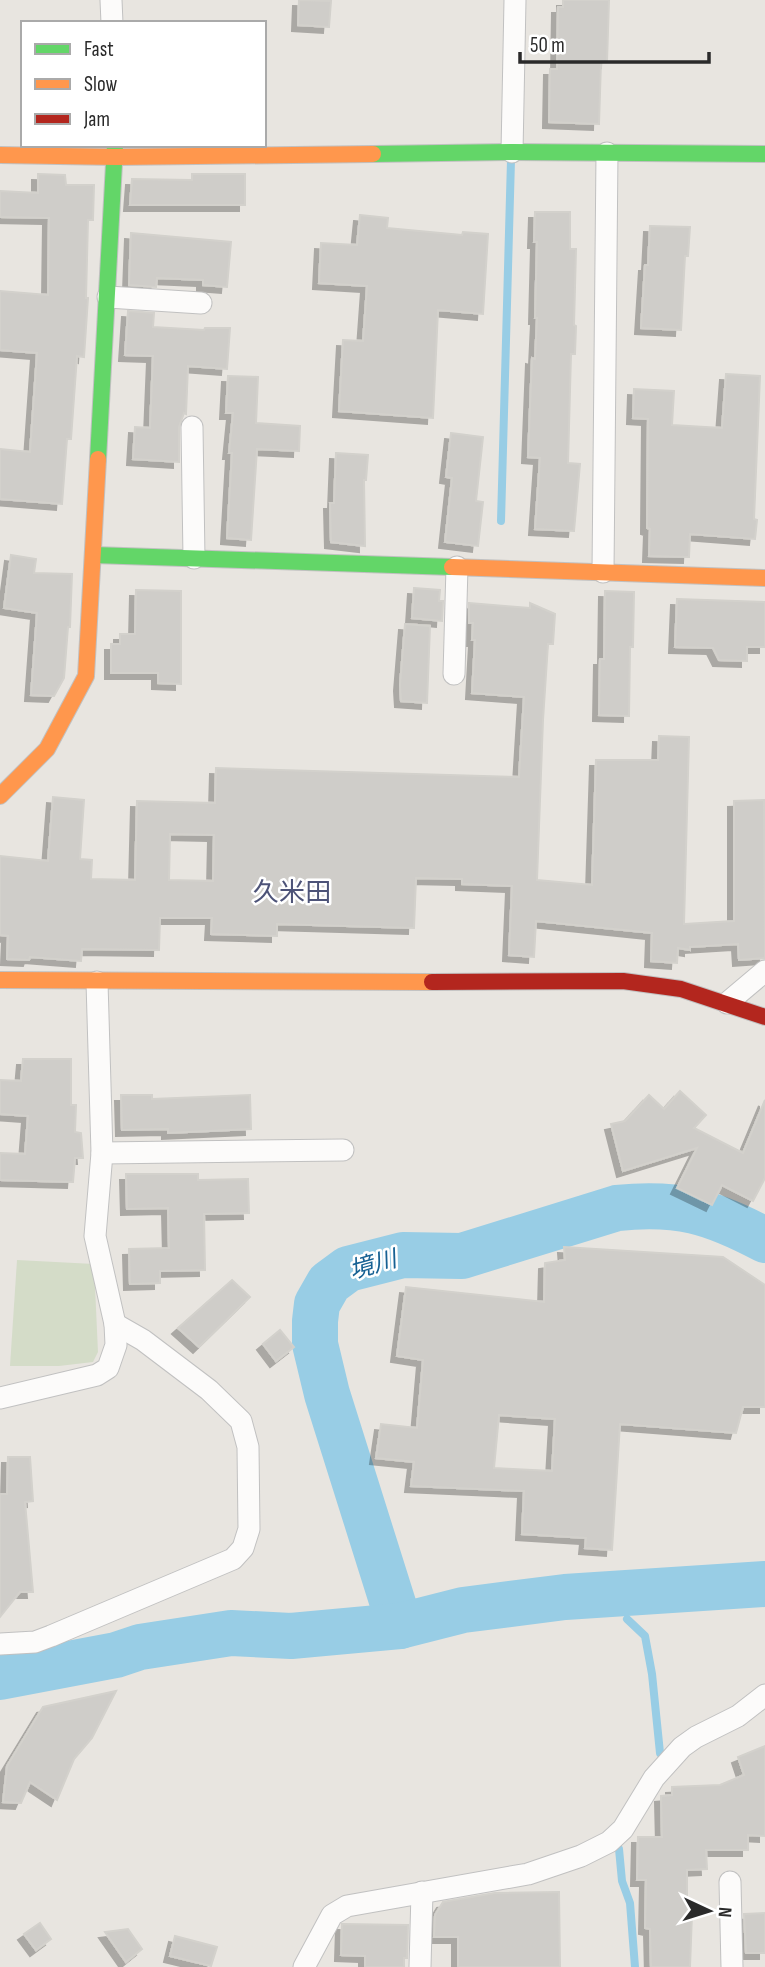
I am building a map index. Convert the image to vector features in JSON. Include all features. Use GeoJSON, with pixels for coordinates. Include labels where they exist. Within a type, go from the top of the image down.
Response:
{"type":"FeatureCollection","features":[{"type":"Feature","properties":{"kind":"street"},"geometry":{"type":"LineString","coordinates":[[111,0],[112,21]]}},
{"type":"Feature","properties":{"kind":"street"},"geometry":{"type":"LineString","coordinates":[[512,152],[515,0]]}},
{"type":"Feature","properties":{"kind":"street"},"geometry":{"type":"LineString","coordinates":[[0,796],[47,749],[86,676],[116,151]]}},
{"type":"Feature","properties":{"kind":"street"},"geometry":{"type":"LineString","coordinates":[[0,155],[116,151],[765,154]]}},
{"type":"Feature","properties":{"kind":"street"},"geometry":{"type":"LineString","coordinates":[[603,572],[607,153]]}},
{"type":"Feature","properties":{"kind":"street"},"geometry":{"type":"LineString","coordinates":[[108,297],[201,303]]}},
{"type":"Feature","properties":{"kind":"street"},"geometry":{"type":"LineString","coordinates":[[192,428],[194,558]]}},
{"type":"Feature","properties":{"kind":"street"},"geometry":{"type":"LineString","coordinates":[[94,555],[765,578]]}},
{"type":"Feature","properties":{"kind":"street"},"geometry":{"type":"LineString","coordinates":[[454,674],[457,568]]}},
{"type":"Feature","properties":{"kind":"street"},"geometry":{"type":"LineString","coordinates":[[727,1003],[765,971]]}},
{"type":"Feature","properties":{"kind":"street"},"geometry":{"type":"LineString","coordinates":[[0,980],[624,981],[681,989],[765,1017]]}},
{"type":"Feature","properties":{"kind":"street"},"geometry":{"type":"LineString","coordinates":[[0,1398],[97,1376],[108,1368],[114,1357],[115,1324],[95,1236],[102,1153],[97,982]]}},
{"type":"Feature","properties":{"kind":"street"},"geometry":{"type":"LineString","coordinates":[[102,1153],[343,1150]]}},
{"type":"Feature","properties":{"kind":"street"},"geometry":{"type":"LineString","coordinates":[[0,1644],[43,1639],[184,1578],[217,1567],[233,1559],[243,1548],[249,1529],[250,1476],[248,1447],[241,1421],[209,1390],[143,1339],[115,1324]]}},
{"type":"Feature","properties":{"kind":"street"},"geometry":{"type":"LineString","coordinates":[[304,1967],[332,1915],[347,1906],[528,1874],[581,1856],[609,1842],[623,1829],[654,1779],[682,1747],[737,1717],[765,1695]]}},
{"type":"Feature","properties":{"kind":"street"},"geometry":{"type":"LineString","coordinates":[[730,1882],[732,1967]]}},
{"type":"Feature","properties":{"kind":"street"},"geometry":{"type":"LineString","coordinates":[[420,1967],[422,1892]]}},
{"type":"Feature","properties":{"kind":"green space"},"geometry":{"type":"Polygon","coordinates":[[[17,1260],[94,1264],[98,1352],[93,1362],[59,1366],[10,1366],[17,1260]]]}},
{"type":"Feature","properties":{"kind":"building"},"geometry":{"type":"Polygon","coordinates":[[[299,0],[331,1],[329,27],[298,25],[299,0]]]}},
{"type":"Feature","properties":{"kind":"building"},"geometry":{"type":"Polygon","coordinates":[[[563,0],[609,0],[607,62],[601,62],[599,124],[549,122],[550,69],[557,69],[558,7],[563,7],[563,0]]]}},
{"type":"Feature","properties":{"kind":"building"},"geometry":{"type":"Polygon","coordinates":[[[38,174],[65,175],[66,185],[94,185],[93,220],[88,220],[88,298],[84,357],[77,356],[71,439],[67,439],[62,504],[0,499],[0,449],[30,452],[37,353],[0,350],[0,291],[48,295],[49,218],[0,217],[0,191],[38,193],[38,174]]]}},
{"type":"Feature","properties":{"kind":"building"},"geometry":{"type":"Polygon","coordinates":[[[192,174],[245,174],[245,205],[130,205],[132,179],[192,180],[192,174]]]}},
{"type":"Feature","properties":{"kind":"building"},"geometry":{"type":"Polygon","coordinates":[[[535,212],[570,212],[570,249],[576,249],[575,354],[571,354],[568,463],[580,464],[574,531],[535,529],[540,458],[528,457],[532,358],[535,359],[537,318],[535,212]]]}},
{"type":"Feature","properties":{"kind":"building"},"geometry":{"type":"Polygon","coordinates":[[[360,215],[388,218],[387,228],[462,235],[463,232],[488,234],[483,314],[438,310],[433,418],[339,411],[343,340],[363,341],[367,286],[319,283],[321,243],[357,245],[360,215]]]}},
{"type":"Feature","properties":{"kind":"building"},"geometry":{"type":"Polygon","coordinates":[[[650,226],[690,227],[688,256],[685,256],[681,330],[641,328],[650,226]]]}},
{"type":"Feature","properties":{"kind":"building"},"geometry":{"type":"Polygon","coordinates":[[[131,233],[231,242],[227,287],[203,285],[203,280],[157,278],[156,287],[129,285],[131,233]]]}},
{"type":"Feature","properties":{"kind":"building"},"geometry":{"type":"Polygon","coordinates":[[[128,311],[154,313],[153,327],[204,330],[230,328],[227,369],[188,366],[186,414],[184,413],[179,427],[179,462],[133,459],[135,427],[150,428],[153,356],[125,355],[128,311]]]}},
{"type":"Feature","properties":{"kind":"building"},"geometry":{"type":"Polygon","coordinates":[[[726,374],[760,376],[755,539],[690,534],[689,557],[649,556],[648,419],[633,418],[634,389],[674,391],[672,425],[722,428],[726,374]]]}},
{"type":"Feature","properties":{"kind":"building"},"geometry":{"type":"Polygon","coordinates":[[[228,376],[258,377],[256,423],[300,426],[299,451],[257,449],[251,540],[227,538],[233,413],[226,413],[228,376]]]}},
{"type":"Feature","properties":{"kind":"building"},"geometry":{"type":"Polygon","coordinates":[[[451,433],[483,437],[476,501],[483,502],[478,546],[445,542],[452,478],[446,477],[451,433]]]}},
{"type":"Feature","properties":{"kind":"building"},"geometry":{"type":"Polygon","coordinates":[[[336,453],[368,455],[364,480],[365,546],[331,542],[330,503],[334,503],[336,453]]]}},
{"type":"Feature","properties":{"kind":"building"},"geometry":{"type":"Polygon","coordinates":[[[11,555],[36,559],[34,573],[72,574],[64,678],[54,696],[31,695],[37,613],[4,608],[11,555]]]}},
{"type":"Feature","properties":{"kind":"building"},"geometry":{"type":"Polygon","coordinates":[[[414,588],[440,590],[439,601],[443,601],[442,621],[412,618],[414,588]]]}},
{"type":"Feature","properties":{"kind":"building"},"geometry":{"type":"Polygon","coordinates":[[[136,590],[181,591],[181,684],[158,683],[158,673],[111,673],[111,644],[120,644],[120,634],[135,634],[136,590]]]}},
{"type":"Feature","properties":{"kind":"building"},"geometry":{"type":"Polygon","coordinates":[[[605,591],[634,592],[629,716],[599,715],[600,659],[604,659],[605,591]]]}},
{"type":"Feature","properties":{"kind":"building"},"geometry":{"type":"Polygon","coordinates":[[[677,599],[765,602],[765,647],[747,647],[747,661],[719,660],[713,648],[675,647],[677,599]]]}},
{"type":"Feature","properties":{"kind":"building"},"geometry":{"type":"Polygon","coordinates":[[[469,603],[530,608],[530,603],[555,614],[553,644],[548,644],[537,880],[592,885],[596,760],[658,760],[659,736],[689,737],[684,924],[734,921],[734,801],[764,800],[765,958],[739,960],[738,944],[690,947],[690,950],[678,948],[677,963],[651,961],[652,933],[536,921],[534,957],[509,955],[512,886],[462,884],[462,879],[416,878],[414,928],[277,924],[277,936],[211,934],[212,918],[160,918],[159,950],[82,949],[81,961],[30,957],[29,960],[7,959],[8,936],[0,935],[0,856],[48,861],[53,797],[84,800],[80,859],[92,860],[91,879],[135,880],[137,801],[215,803],[216,768],[519,777],[524,697],[472,693],[475,640],[472,640],[473,623],[469,623],[469,603]],[[170,834],[169,880],[213,881],[214,835],[170,834]]]}},
{"type":"Feature","properties":{"kind":"building"},"geometry":{"type":"Polygon","coordinates":[[[405,624],[430,626],[427,703],[401,701],[405,624]]]}},
{"type":"Feature","properties":{"kind":"building"},"geometry":{"type":"Polygon","coordinates":[[[23,1059],[71,1059],[71,1105],[76,1105],[75,1132],[81,1133],[83,1158],[75,1158],[73,1182],[0,1180],[0,1153],[25,1154],[28,1116],[0,1114],[0,1080],[21,1081],[23,1059]]]}},
{"type":"Feature","properties":{"kind":"building"},"geometry":{"type":"Polygon","coordinates":[[[680,1091],[706,1115],[694,1128],[743,1153],[765,1100],[765,1178],[753,1201],[722,1185],[712,1205],[677,1188],[697,1148],[623,1171],[611,1124],[625,1121],[649,1095],[664,1109],[680,1091]]]}},
{"type":"Feature","properties":{"kind":"building"},"geometry":{"type":"Polygon","coordinates":[[[121,1095],[152,1095],[152,1099],[250,1095],[251,1129],[168,1133],[168,1129],[122,1130],[121,1095]]]}},
{"type":"Feature","properties":{"kind":"building"},"geometry":{"type":"Polygon","coordinates":[[[126,1174],[198,1174],[198,1180],[248,1179],[249,1213],[204,1214],[205,1270],[160,1271],[160,1283],[130,1284],[129,1249],[169,1248],[168,1208],[127,1209],[126,1174]]]}},
{"type":"Feature","properties":{"kind":"building"},"geometry":{"type":"Polygon","coordinates":[[[564,1247],[723,1257],[765,1285],[765,1407],[743,1407],[736,1433],[620,1424],[612,1550],[585,1548],[586,1538],[522,1534],[524,1491],[411,1486],[414,1462],[376,1458],[381,1424],[417,1428],[423,1360],[397,1356],[406,1287],[544,1302],[545,1263],[565,1260],[564,1247]],[[499,1415],[494,1468],[552,1471],[555,1419],[499,1415]]]}},
{"type":"Feature","properties":{"kind":"building"},"geometry":{"type":"Polygon","coordinates":[[[232,1280],[250,1297],[199,1347],[178,1328],[232,1280]]]}},
{"type":"Feature","properties":{"kind":"building"},"geometry":{"type":"Polygon","coordinates":[[[280,1330],[294,1347],[276,1361],[263,1344],[280,1330]]]}},
{"type":"Feature","properties":{"kind":"building"},"geometry":{"type":"Polygon","coordinates":[[[8,1457],[30,1457],[33,1501],[25,1502],[33,1592],[20,1592],[0,1617],[0,1494],[7,1494],[8,1457]]]}},
{"type":"Feature","properties":{"kind":"building"},"geometry":{"type":"Polygon","coordinates":[[[116,1691],[92,1738],[74,1759],[57,1800],[30,1782],[21,1803],[3,1802],[7,1766],[43,1707],[116,1691]]]}},
{"type":"Feature","properties":{"kind":"building"},"geometry":{"type":"Polygon","coordinates":[[[765,1746],[765,1836],[748,1835],[748,1850],[706,1850],[707,1869],[687,1870],[687,1914],[692,1914],[690,1967],[651,1967],[650,1929],[645,1928],[646,1880],[637,1880],[638,1837],[662,1837],[661,1796],[672,1795],[672,1787],[720,1785],[744,1775],[738,1757],[765,1746]]]}},
{"type":"Feature","properties":{"kind":"building"},"geometry":{"type":"Polygon","coordinates":[[[559,1892],[560,1967],[458,1967],[458,1937],[434,1937],[435,1915],[443,1902],[495,1893],[559,1892]]]}},
{"type":"Feature","properties":{"kind":"building"},"geometry":{"type":"Polygon","coordinates":[[[765,1913],[765,1953],[746,1953],[744,1914],[765,1913]]]}},
{"type":"Feature","properties":{"kind":"building"},"geometry":{"type":"Polygon","coordinates":[[[40,1923],[51,1939],[36,1950],[24,1934],[40,1923]]]}},
{"type":"Feature","properties":{"kind":"building"},"geometry":{"type":"Polygon","coordinates":[[[342,1924],[408,1925],[407,1958],[404,1958],[404,1967],[365,1967],[365,1956],[341,1955],[342,1924]]]}},
{"type":"Feature","properties":{"kind":"building"},"geometry":{"type":"Polygon","coordinates":[[[128,1929],[142,1949],[126,1962],[105,1932],[128,1929]]]}},
{"type":"Feature","properties":{"kind":"building"},"geometry":{"type":"Polygon","coordinates":[[[175,1936],[217,1947],[211,1966],[170,1956],[175,1936]]]}},
{"type":"Feature","properties":{"kind":"waterway"},"geometry":{"type":"LineString","coordinates":[[501,521],[511,160]]}},
{"type":"Feature","properties":{"kind":"waterway","name":"境川"},"geometry":{"type":"LineString","coordinates":[[400,1626],[327,1394],[315,1344],[317,1304],[329,1283],[348,1269],[403,1255],[462,1256],[617,1208],[659,1206],[694,1211],[727,1222],[765,1240]]}},
{"type":"Feature","properties":{"kind":"waterway","name":"境川"},"geometry":{"type":"LineString","coordinates":[[0,1677],[116,1655],[140,1647],[231,1633],[291,1636],[400,1626],[463,1610],[565,1597],[765,1584]]}},
{"type":"Feature","properties":{"kind":"waterway"},"geometry":{"type":"LineString","coordinates":[[627,1619],[645,1636],[652,1674],[660,1753]]}},
{"type":"Feature","properties":{"kind":"waterway"},"geometry":{"type":"LineString","coordinates":[[619,1849],[622,1881],[630,1903],[635,1967]]}},
{"type":"Feature","properties":{"kind":"traffic: fast"},"geometry":{"type":"LineString","coordinates":[[98,459],[115,147]]}},
{"type":"Feature","properties":{"kind":"traffic: fast"},"geometry":{"type":"LineString","coordinates":[[373,154],[765,154]]}},
{"type":"Feature","properties":{"kind":"traffic: fast"},"geometry":{"type":"LineString","coordinates":[[94,555],[452,567]]}},
{"type":"Feature","properties":{"kind":"traffic: slow"},"geometry":{"type":"LineString","coordinates":[[0,155],[116,157],[373,154]]}},
{"type":"Feature","properties":{"kind":"traffic: slow"},"geometry":{"type":"LineString","coordinates":[[0,796],[47,749],[86,676],[98,459]]}},
{"type":"Feature","properties":{"kind":"traffic: slow"},"geometry":{"type":"LineString","coordinates":[[452,567],[765,578]]}},
{"type":"Feature","properties":{"kind":"traffic: slow"},"geometry":{"type":"LineString","coordinates":[[0,980],[432,982]]}},
{"type":"Feature","properties":{"kind":"traffic: jam"},"geometry":{"type":"LineString","coordinates":[[432,982],[623,981],[681,989],[765,1017]]}},
{"type":"Feature","properties":{"kind":"district","name":"久米田"},"geometry":{"type":"Point","coordinates":[292,893]}}]}
